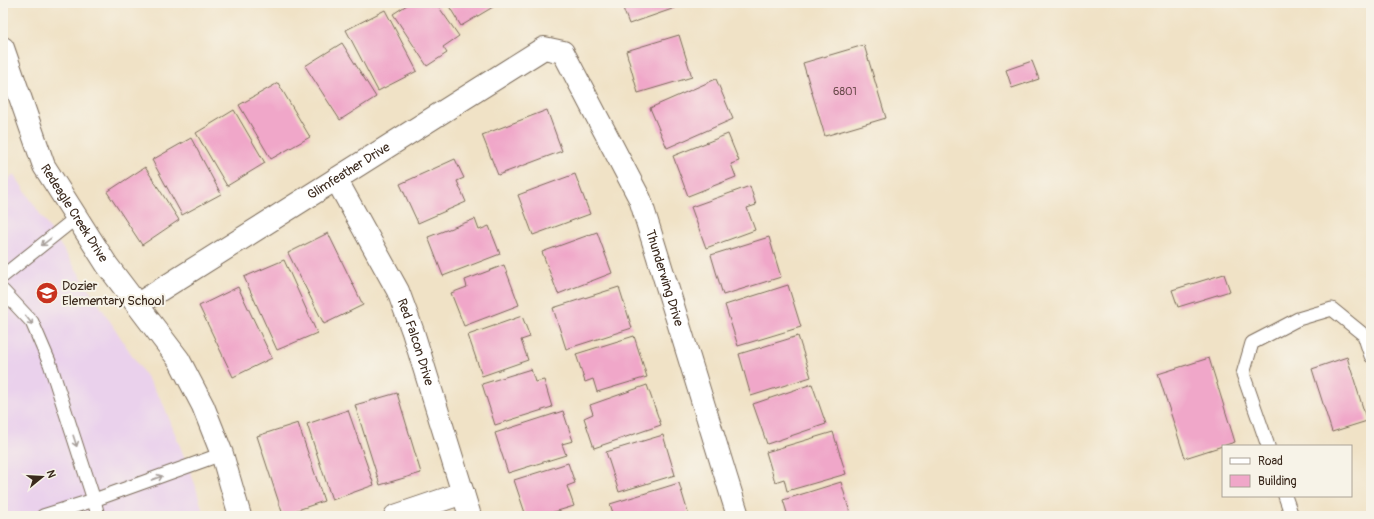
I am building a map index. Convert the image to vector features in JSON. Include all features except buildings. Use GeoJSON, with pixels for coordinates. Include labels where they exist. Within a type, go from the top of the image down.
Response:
{"type":"FeatureCollection","features":[{"type":"Feature","properties":{"kind":"street","name":"Redeagle Creek Drive"},"geometry":{"type":"LineString","coordinates":[[3,48],[44,166],[107,265],[179,360],[203,406],[222,454],[240,516]]}},
{"type":"Feature","properties":{"kind":"street","name":"Glimfeather Drive"},"geometry":{"type":"LineString","coordinates":[[138,304],[544,48],[563,52]]}},
{"type":"Feature","properties":{"kind":"street","name":"Thunderwing Drive"},"geometry":{"type":"LineString","coordinates":[[563,52],[640,199],[738,516]]}},
{"type":"Feature","properties":{"kind":"street","name":"Red Falcon Drive"},"geometry":{"type":"LineString","coordinates":[[336,179],[398,291],[413,332],[470,516]]}},
{"type":"Feature","properties":{"kind":"street"},"geometry":{"type":"LineString","coordinates":[[395,516],[463,494]]}},
{"type":"Feature","properties":{"kind":"lane"},"geometry":{"type":"LineString","coordinates":[[3,276],[77,217]]}},
{"type":"Feature","properties":{"kind":"lane"},"geometry":{"type":"LineString","coordinates":[[3,291],[32,322],[47,357],[98,516]]}},
{"type":"Feature","properties":{"kind":"lane"},"geometry":{"type":"LineString","coordinates":[[1268,445],[1243,374],[1252,342],[1298,319],[1332,309],[1364,335],[1371,356]]}},
{"type":"Feature","properties":{"kind":"lane"},"geometry":{"type":"LineString","coordinates":[[43,516],[94,500],[222,454]]}},
{"type":"Feature","properties":{"kind":"lane"},"geometry":{"type":"LineString","coordinates":[[1285,497],[1292,516]]}},
{"type":"Feature","properties":{"kind":"shaded area","name":"Dozier Elementary School"},"geometry":{"type":"Polygon","coordinates":[[[14,174],[162,401],[195,484],[204,516],[3,516],[3,185],[14,174]]]}},
{"type":"Feature","properties":{"kind":"place","name":"Dozier Elementary School"},"geometry":{"type":"Point","coordinates":[47,293]}}]}
